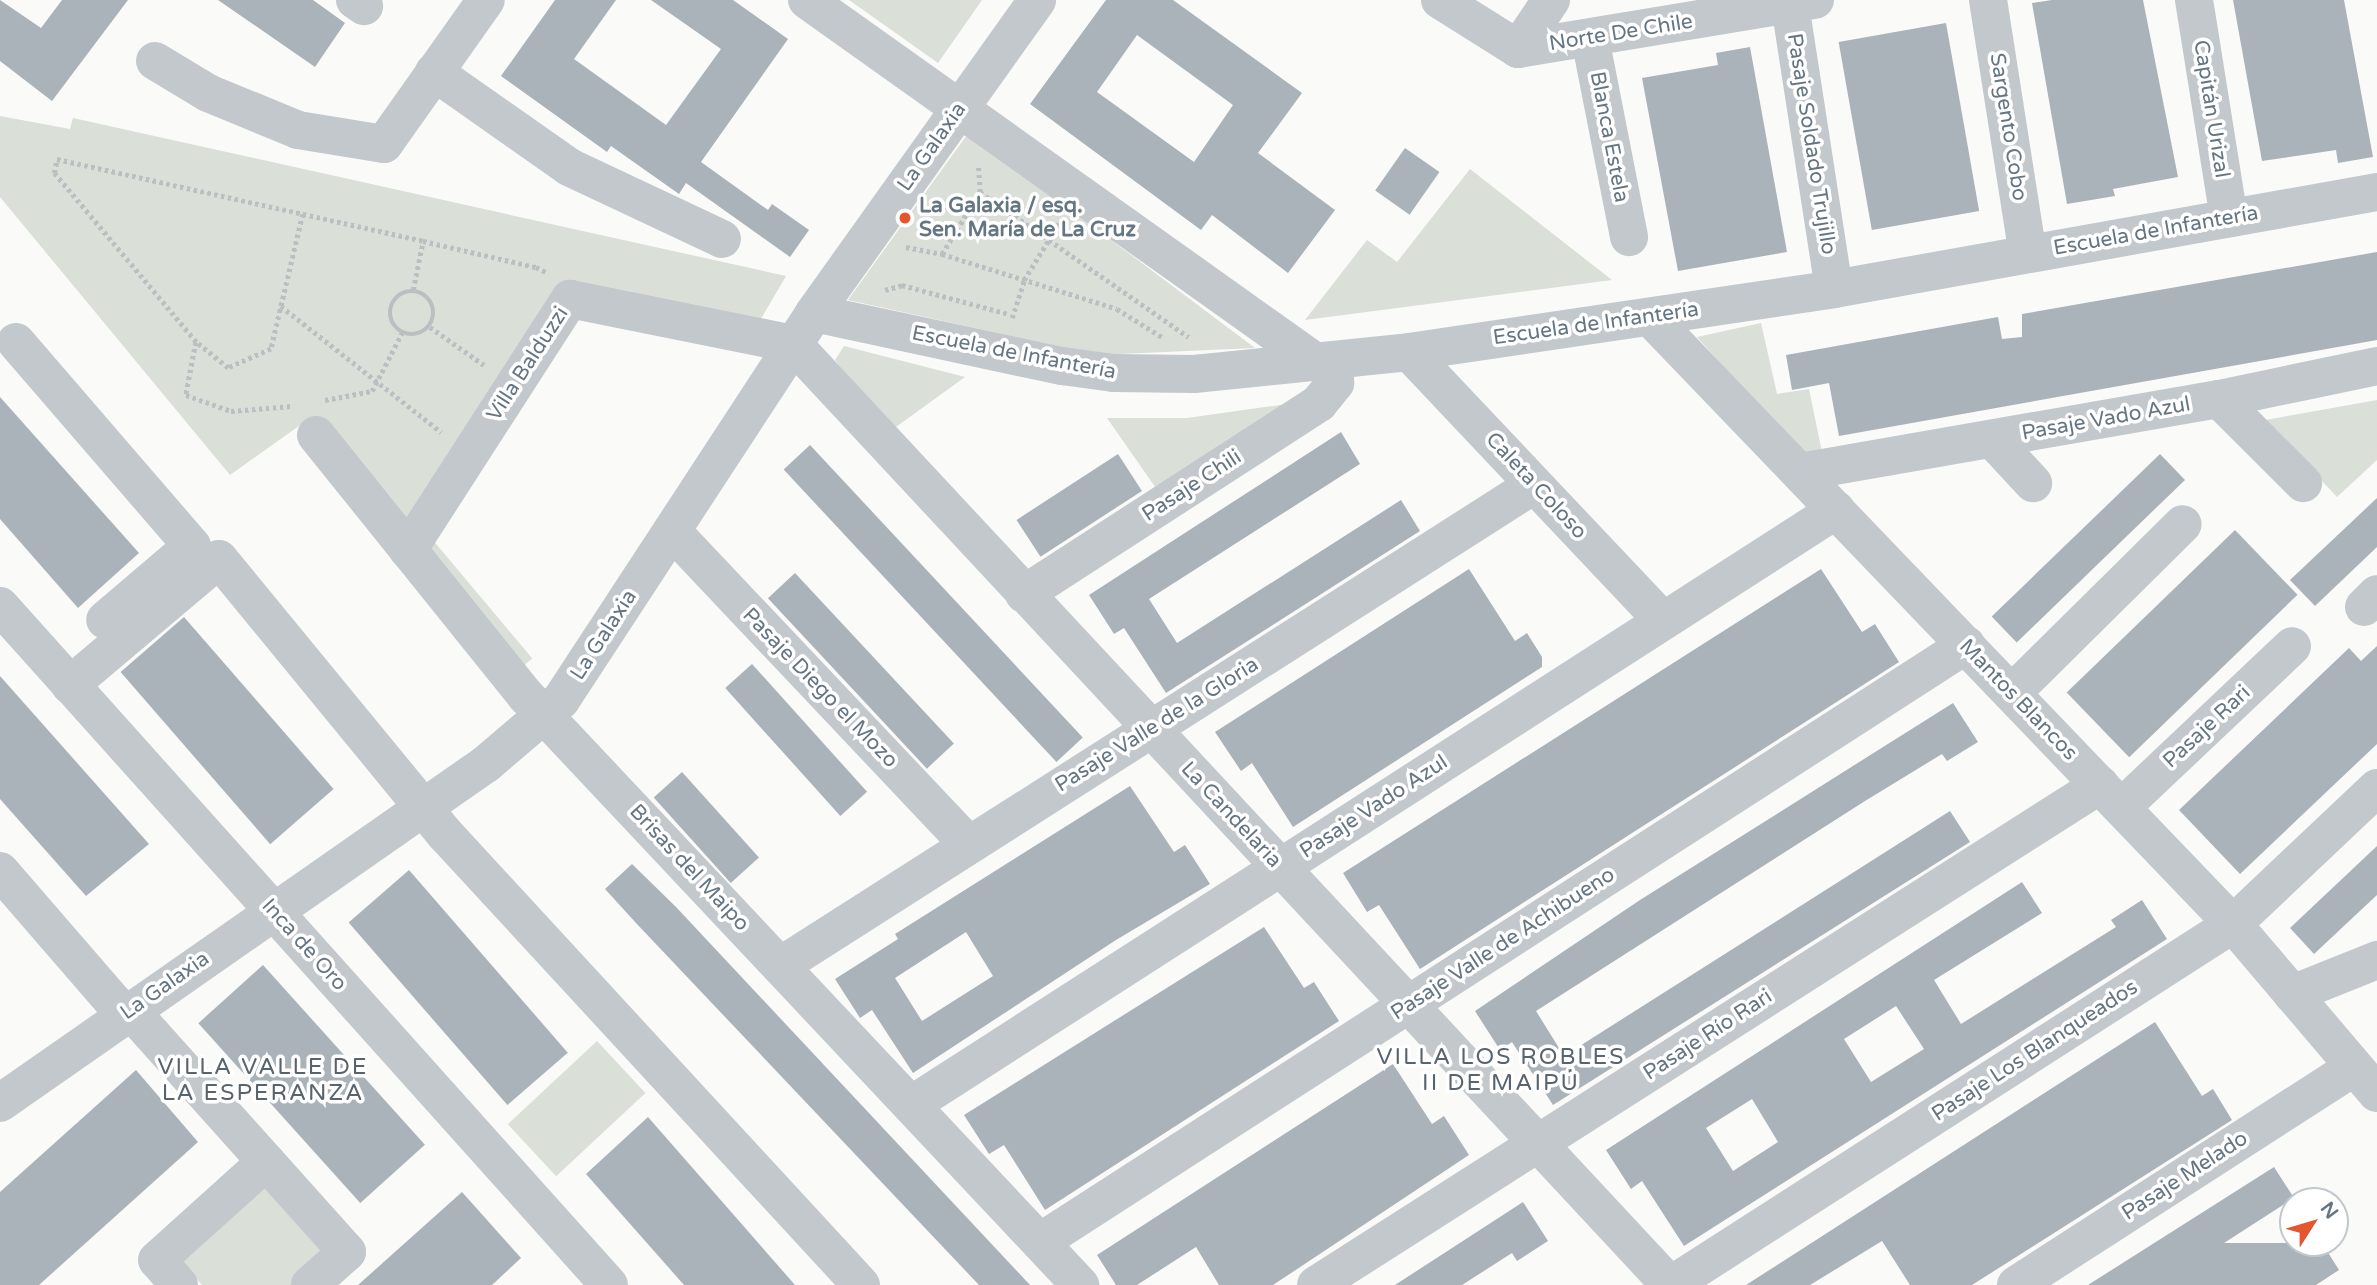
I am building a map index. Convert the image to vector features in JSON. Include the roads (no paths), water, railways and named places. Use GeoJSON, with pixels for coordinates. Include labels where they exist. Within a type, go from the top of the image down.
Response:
{"type":"FeatureCollection","features":[{"type":"Feature","properties":{"kind":"street"},"geometry":{"type":"LineString","coordinates":[[155,61],[208,93],[298,130],[384,144],[486,0]]}},
{"type":"Feature","properties":{"kind":"street"},"geometry":{"type":"LineString","coordinates":[[807,0],[971,117],[1326,362]]}},
{"type":"Feature","properties":{"kind":"street","name":"La Galaxia"},"geometry":{"type":"LineString","coordinates":[[0,1103],[424,807],[545,716],[573,683],[814,313],[971,117],[1037,0]]}},
{"type":"Feature","properties":{"kind":"street"},"geometry":{"type":"LineString","coordinates":[[1440,0],[1518,49],[1551,0]]}},
{"type":"Feature","properties":{"kind":"street","name":"Sargento Cobo"},"geometry":{"type":"LineString","coordinates":[[1988,0],[2028,254]]}},
{"type":"Feature","properties":{"kind":"street","name":"Capitán Urizal"},"geometry":{"type":"LineString","coordinates":[[2194,0],[2229,218]]}},
{"type":"Feature","properties":{"kind":"street","name":"Norte De Chile"},"geometry":{"type":"LineString","coordinates":[[1518,49],[1799,2]]}},
{"type":"Feature","properties":{"kind":"street","name":"Pasaje Soldado Trujillo"},"geometry":{"type":"LineString","coordinates":[[1799,2],[1834,289]]}},
{"type":"Feature","properties":{"kind":"street","name":"Blanca Estela"},"geometry":{"type":"LineString","coordinates":[[1590,38],[1629,237]]}},
{"type":"Feature","properties":{"kind":"street"},"geometry":{"type":"LineString","coordinates":[[434,72],[569,167],[722,239]]}},
{"type":"Feature","properties":{"kind":"street","name":"Escuela de Infantería"},"geometry":{"type":"LineString","coordinates":[[814,313],[1114,373],[1172,375],[1409,352],[1650,317],[1834,289],[2377,192]]}},
{"type":"Feature","properties":{"kind":"street","name":"Villa Balduzzi"},"geometry":{"type":"LineString","coordinates":[[408,550],[570,299],[793,344]]}},
{"type":"Feature","properties":{"kind":"street","name":"Mantos Blancos"},"geometry":{"type":"LineString","coordinates":[[1650,317],[2233,924],[2365,1080]]}},
{"type":"Feature","properties":{"kind":"street"},"geometry":{"type":"LineString","coordinates":[[16,342],[192,546],[62,675]]}},
{"type":"Feature","properties":{"kind":"street","name":"La Candelaria"},"geometry":{"type":"LineString","coordinates":[[793,344],[1670,1285]]}},
{"type":"Feature","properties":{"kind":"street","name":"Caleta Coloso"},"geometry":{"type":"LineString","coordinates":[[1409,352],[1663,621]]}},
{"type":"Feature","properties":{"kind":"street","name":"Pasaje Chili"},"geometry":{"type":"LineString","coordinates":[[1024,594],[1319,403],[1335,383],[1326,362]]}},
{"type":"Feature","properties":{"kind":"street","name":"Pasaje Vado Azul"},"geometry":{"type":"LineString","coordinates":[[1800,472],[2219,399],[2377,366]]}},
{"type":"Feature","properties":{"kind":"street","name":"Pasaje Vado Azul"},"geometry":{"type":"LineString","coordinates":[[2219,399],[2303,483]]}},
{"type":"Feature","properties":{"kind":"street","name":"Brisas del Maipo"},"geometry":{"type":"LineString","coordinates":[[314,413],[408,550],[545,716],[1080,1285]]}},
{"type":"Feature","properties":{"kind":"street","name":"Pasaje Vado Azul"},"geometry":{"type":"LineString","coordinates":[[1993,440],[2033,483]]}},
{"type":"Feature","properties":{"kind":"street","name":"Pasaje Valle de la Gloria"},"geometry":{"type":"LineString","coordinates":[[780,966],[1534,485]]}},
{"type":"Feature","properties":{"kind":"street","name":"Pasaje Vado Azul"},"geometry":{"type":"LineString","coordinates":[[911,1105],[1836,510]]}},
{"type":"Feature","properties":{"kind":"street"},"geometry":{"type":"LineString","coordinates":[[2012,694],[2183,524]]}},
{"type":"Feature","properties":{"kind":"street","name":"Pasaje Diego el Mozo"},"geometry":{"type":"LineString","coordinates":[[672,531],[969,845]]}},
{"type":"Feature","properties":{"kind":"street"},"geometry":{"type":"LineString","coordinates":[[62,675],[219,559],[424,807],[861,1285]]}},
{"type":"Feature","properties":{"kind":"street","name":"Inca de Oro"},"geometry":{"type":"LineString","coordinates":[[5,622],[62,675],[609,1285]]}},
{"type":"Feature","properties":{"kind":"street","name":"Pasaje Valle de Achibueno"},"geometry":{"type":"LineString","coordinates":[[1040,1242],[1966,645]]}},
{"type":"Feature","properties":{"kind":"street","name":"Pasaje Rari"},"geometry":{"type":"LineString","coordinates":[[2111,796],[2292,646]]}},
{"type":"Feature","properties":{"kind":"street","name":"Pasaje Los Blanqueados"},"geometry":{"type":"LineString","coordinates":[[1670,1285],[2233,924],[2377,788]]}},
{"type":"Feature","properties":{"kind":"street","name":"Pasaje Río Rari"},"geometry":{"type":"LineString","coordinates":[[1316,1285],[1538,1143],[2111,796]]}},
{"type":"Feature","properties":{"kind":"street"},"geometry":{"type":"LineString","coordinates":[[0,871],[347,1252],[310,1285]]}},
{"type":"Feature","properties":{"kind":"street"},"geometry":{"type":"LineString","coordinates":[[2292,994],[2377,960]]}},
{"type":"Feature","properties":{"kind":"street","name":"Pasaje Melado"},"geometry":{"type":"LineString","coordinates":[[2016,1285],[2365,1080]]}},
{"type":"Feature","properties":{"kind":"street"},"geometry":{"type":"LineString","coordinates":[[179,1285],[157,1260],[266,1162]]}},
{"type":"Feature","properties":{"kind":"place","name":"La Galaxia / esq. Sen. María de La Cruz"},"geometry":{"type":"Point","coordinates":[905,218]}},
{"type":"Feature","properties":{"kind":"district","name":"VILLA LOS ROBLES II DE MAIPÚ"},"geometry":{"type":"Point","coordinates":[1501,1070]}},
{"type":"Feature","properties":{"kind":"district","name":"VILLA VALLE DE LA ESPERANZA"},"geometry":{"type":"Point","coordinates":[263,1080]}}]}
